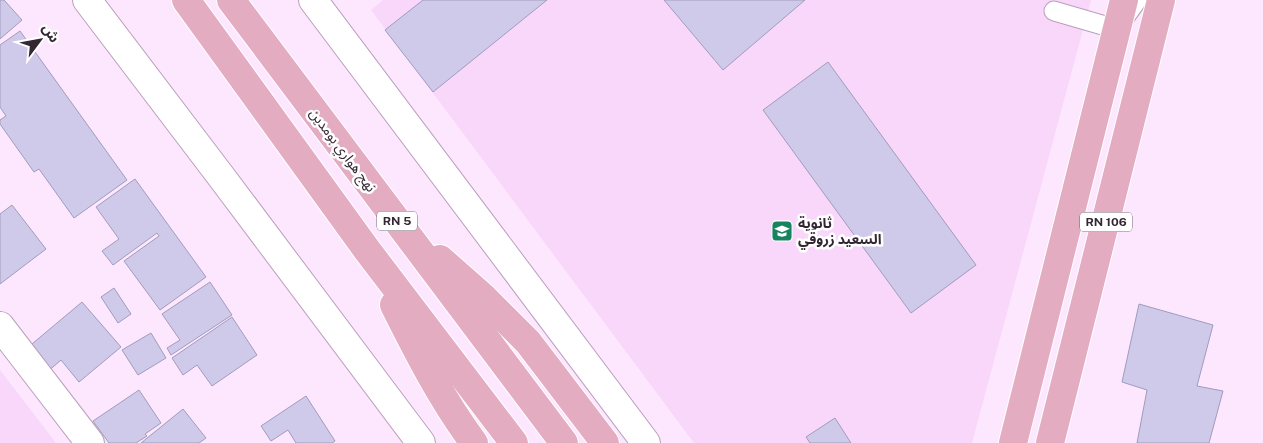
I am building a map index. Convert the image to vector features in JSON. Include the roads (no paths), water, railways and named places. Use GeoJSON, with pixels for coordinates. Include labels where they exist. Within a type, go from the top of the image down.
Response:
{"type":"FeatureCollection","features":[{"type":"Feature","properties":{"kind":"main road","name":"RN 5"},"geometry":{"type":"LineString","coordinates":[[186,0],[367,250],[514,443]]}},
{"type":"Feature","properties":{"kind":"main road","name":"نهج هواري بومدين"},"geometry":{"type":"LineString","coordinates":[[231,0],[564,443]]}},
{"type":"Feature","properties":{"kind":"main road","name":"RN 106"},"geometry":{"type":"LineString","coordinates":[[1013,443],[1124,0]]}},
{"type":"Feature","properties":{"kind":"main road","name":"RN 106"},"geometry":{"type":"LineString","coordinates":[[1050,443],[1161,0]]}},
{"type":"Feature","properties":{"kind":"main road"},"geometry":{"type":"LineString","coordinates":[[400,225],[483,297],[528,342],[605,443]]}},
{"type":"Feature","properties":{"kind":"main road"},"geometry":{"type":"LineString","coordinates":[[367,250],[441,395],[474,443]]}},
{"type":"Feature","properties":{"kind":"street"},"geometry":{"type":"LineString","coordinates":[[87,0],[421,443]]}},
{"type":"Feature","properties":{"kind":"street"},"geometry":{"type":"LineString","coordinates":[[313,0],[646,443]]}},
{"type":"Feature","properties":{"kind":"street"},"geometry":{"type":"LineString","coordinates":[[0,326],[90,443]]}},
{"type":"Feature","properties":{"kind":"lane"},"geometry":{"type":"LineString","coordinates":[[1054,11],[1116,29],[1137,0]]}},
{"type":"Feature","properties":{"kind":"place","name":"ثانوية السعيد زروقي"},"geometry":{"type":"Point","coordinates":[782,231]}}]}
